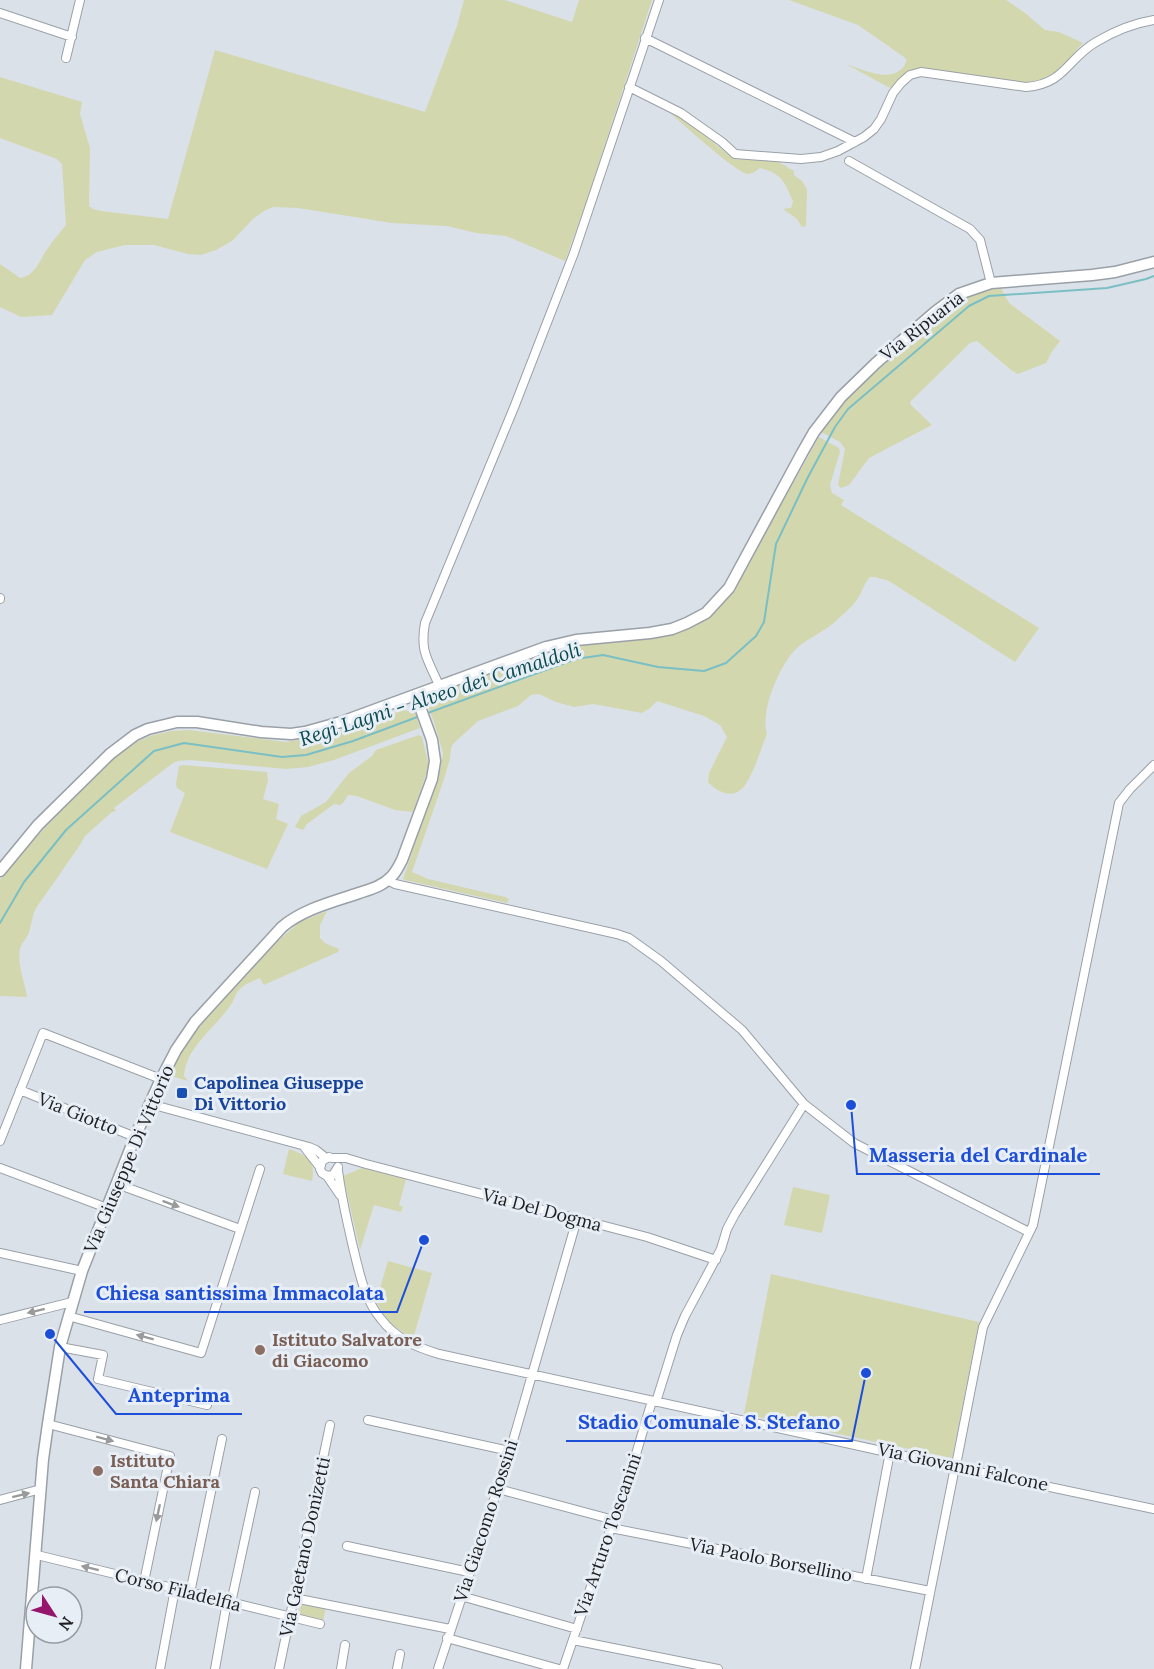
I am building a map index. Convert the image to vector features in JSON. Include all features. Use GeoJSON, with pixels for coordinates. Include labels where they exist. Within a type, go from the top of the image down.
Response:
{"type":"FeatureCollection","features":[{"type":"Feature","properties":{"kind":"street"},"geometry":{"type":"LineString","coordinates":[[66,58],[80,0]]}},
{"type":"Feature","properties":{"kind":"street"},"geometry":{"type":"LineString","coordinates":[[439,685],[423,649],[422,637],[425,623],[535,356],[588,213],[659,0]]}},
{"type":"Feature","properties":{"kind":"street"},"geometry":{"type":"LineString","coordinates":[[0,13],[72,37]]}},
{"type":"Feature","properties":{"kind":"street"},"geometry":{"type":"LineString","coordinates":[[629,87],[681,113],[735,154],[801,159],[821,157],[838,151],[874,129],[893,93],[910,75],[921,72],[1026,87],[1038,86],[1058,76],[1081,52],[1096,42],[1154,20]]}},
{"type":"Feature","properties":{"kind":"street"},"geometry":{"type":"LineString","coordinates":[[645,38],[855,142]]}},
{"type":"Feature","properties":{"kind":"street"},"geometry":{"type":"LineString","coordinates":[[849,161],[976,234],[982,245],[991,283]]}},
{"type":"Feature","properties":{"kind":"street","name":"Via Ripuaria"},"geometry":{"type":"LineString","coordinates":[[0,871],[38,825],[110,754],[135,735],[148,729],[177,722],[197,722],[261,732],[298,733],[323,728],[546,647],[576,640],[672,629],[706,613],[729,588],[802,453],[841,397],[935,312],[959,294],[991,283],[1092,275],[1154,262]]}},
{"type":"Feature","properties":{"kind":"street","name":"Via Giuseppe Di Vittorio"},"geometry":{"type":"LineString","coordinates":[[26,1669],[41,1490],[60,1347],[82,1271],[135,1137],[160,1079],[195,1022],[282,927],[302,913],[375,888],[397,870],[434,770],[435,751],[416,696]]}},
{"type":"Feature","properties":{"kind":"street"},"geometry":{"type":"LineString","coordinates":[[915,1669],[983,1326],[1033,1225],[1119,803],[1154,765]]}},
{"type":"Feature","properties":{"kind":"street"},"geometry":{"type":"LineString","coordinates":[[387,880],[395,884],[629,938],[661,961],[742,1030],[804,1104],[854,1143],[1029,1232]]}},
{"type":"Feature","properties":{"kind":"street"},"geometry":{"type":"LineString","coordinates":[[0,1141],[2,1131],[43,1033],[160,1079]]}},
{"type":"Feature","properties":{"kind":"street","name":"Via Giotto"},"geometry":{"type":"LineString","coordinates":[[20,1090],[135,1137]]}},
{"type":"Feature","properties":{"kind":"street"},"geometry":{"type":"LineString","coordinates":[[150,1104],[316,1150],[336,1161],[338,1168]]}},
{"type":"Feature","properties":{"kind":"street","name":"Via Arturo Toscanini"},"geometry":{"type":"LineString","coordinates":[[561,1669],[681,1326],[716,1260],[735,1214],[804,1104]]}},
{"type":"Feature","properties":{"kind":"street"},"geometry":{"type":"LineString","coordinates":[[304,1146],[327,1176],[333,1175],[338,1168],[352,1164],[366,1164]]}},
{"type":"Feature","properties":{"kind":"street"},"geometry":{"type":"LineString","coordinates":[[320,1166],[322,1161],[329,1158]]}},
{"type":"Feature","properties":{"kind":"street","name":"Via Del Dogma"},"geometry":{"type":"LineString","coordinates":[[329,1158],[359,1161],[647,1237],[716,1260]]}},
{"type":"Feature","properties":{"kind":"street"},"geometry":{"type":"LineString","coordinates":[[0,1168],[107,1208]]}},
{"type":"Feature","properties":{"kind":"street","name":"Via Giovanni Falcone"},"geometry":{"type":"LineString","coordinates":[[338,1168],[341,1196],[363,1285],[380,1318],[389,1329],[420,1348],[1154,1509]]}},
{"type":"Feature","properties":{"kind":"street"},"geometry":{"type":"LineString","coordinates":[[68,1316],[201,1353],[260,1169]]}},
{"type":"Feature","properties":{"kind":"street","name":"Via Giovanni Falcone"},"geometry":{"type":"LineString","coordinates":[[327,1176],[341,1196]]}},
{"type":"Feature","properties":{"kind":"street"},"geometry":{"type":"LineString","coordinates":[[117,1184],[240,1229]]}},
{"type":"Feature","properties":{"kind":"street","name":"Via Giacomo Rossini"},"geometry":{"type":"LineString","coordinates":[[438,1669],[510,1451],[577,1219]]}},
{"type":"Feature","properties":{"kind":"street"},"geometry":{"type":"LineString","coordinates":[[0,1253],[82,1271]]}},
{"type":"Feature","properties":{"kind":"street"},"geometry":{"type":"LineString","coordinates":[[0,1320],[72,1302]]}},
{"type":"Feature","properties":{"kind":"street"},"geometry":{"type":"LineString","coordinates":[[60,1347],[102,1355],[98,1379],[207,1405]]}},
{"type":"Feature","properties":{"kind":"street"},"geometry":{"type":"LineString","coordinates":[[368,1420],[510,1451]]}},
{"type":"Feature","properties":{"kind":"street"},"geometry":{"type":"LineString","coordinates":[[48,1424],[170,1456],[144,1582]]}},
{"type":"Feature","properties":{"kind":"street","name":"Via Gaetano Donizetti"},"geometry":{"type":"LineString","coordinates":[[279,1669],[330,1425]]}},
{"type":"Feature","properties":{"kind":"street"},"geometry":{"type":"LineString","coordinates":[[190,1593],[222,1439]]}},
{"type":"Feature","properties":{"kind":"street"},"geometry":{"type":"LineString","coordinates":[[866,1580],[890,1452]]}},
{"type":"Feature","properties":{"kind":"street"},"geometry":{"type":"LineString","coordinates":[[498,1489],[614,1520]]}},
{"type":"Feature","properties":{"kind":"street"},"geometry":{"type":"LineString","coordinates":[[0,1500],[41,1490]]}},
{"type":"Feature","properties":{"kind":"street"},"geometry":{"type":"LineString","coordinates":[[215,1669],[255,1492]]}},
{"type":"Feature","properties":{"kind":"street","name":"Via Paolo Borsellino"},"geometry":{"type":"LineString","coordinates":[[611,1528],[930,1592]]}},
{"type":"Feature","properties":{"kind":"street"},"geometry":{"type":"LineString","coordinates":[[347,1546],[469,1572]]}},
{"type":"Feature","properties":{"kind":"street","name":"Corso Filadelfia"},"geometry":{"type":"LineString","coordinates":[[37,1555],[320,1624]]}},
{"type":"Feature","properties":{"kind":"street"},"geometry":{"type":"LineString","coordinates":[[160,1669],[176,1590]]}},
{"type":"Feature","properties":{"kind":"street"},"geometry":{"type":"LineString","coordinates":[[461,1596],[576,1629]]}},
{"type":"Feature","properties":{"kind":"street"},"geometry":{"type":"LineString","coordinates":[[294,1598],[449,1634],[561,1669]]}},
{"type":"Feature","properties":{"kind":"street"},"geometry":{"type":"LineString","coordinates":[[573,1640],[718,1669]]}},
{"type":"Feature","properties":{"kind":"street"},"geometry":{"type":"LineString","coordinates":[[341,1669],[345,1645]]}},
{"type":"Feature","properties":{"kind":"street"},"geometry":{"type":"LineString","coordinates":[[397,1669],[400,1654]]}},
{"type":"Feature","properties":{"kind":"green space"},"geometry":{"type":"Polygon","coordinates":[[[464,0],[505,0],[572,22],[579,0],[652,0],[565,261],[506,236],[476,233],[447,226],[392,223],[298,208],[273,207],[253,219],[232,241],[201,255],[154,245],[125,245],[97,252],[85,260],[52,315],[21,317],[0,307],[0,264],[20,278],[30,274],[66,225],[62,164],[57,159],[0,138],[0,77],[82,102],[80,114],[90,148],[89,206],[101,211],[168,219],[215,50],[425,112],[457,26],[464,0]]]}},
{"type":"Feature","properties":{"kind":"green space"},"geometry":{"type":"Polygon","coordinates":[[[789,0],[1006,0],[1045,30],[1059,32],[1083,43],[1057,71],[1042,79],[1021,83],[930,69],[908,74],[890,88],[846,64],[888,75],[902,68],[907,60],[904,57],[858,25],[789,0]]]}},
{"type":"Feature","properties":{"kind":"green space"},"geometry":{"type":"Polygon","coordinates":[[[671,111],[734,159],[777,161],[794,171],[794,175],[807,189],[806,226],[802,227],[797,219],[783,209],[791,208],[793,201],[785,184],[778,176],[760,168],[750,174],[741,171],[670,113],[671,111]]]}},
{"type":"Feature","properties":{"kind":"green space"},"geometry":{"type":"Polygon","coordinates":[[[1000,286],[1009,303],[1060,341],[1046,363],[1018,374],[977,341],[970,343],[910,402],[932,425],[869,458],[849,485],[841,488],[838,485],[845,449],[840,442],[821,432],[850,395],[947,310],[978,291],[1000,286]]]}},
{"type":"Feature","properties":{"kind":"green space"},"geometry":{"type":"Polygon","coordinates":[[[819,437],[839,448],[840,452],[830,485],[832,493],[844,500],[841,505],[1039,628],[1015,662],[889,581],[870,577],[852,606],[832,624],[800,645],[783,666],[772,689],[766,713],[767,734],[750,777],[743,788],[728,794],[708,782],[709,773],[727,737],[720,725],[704,716],[657,701],[642,713],[593,704],[574,707],[539,694],[531,695],[518,706],[478,721],[453,744],[443,782],[412,872],[428,879],[505,897],[509,899],[507,903],[403,879],[440,769],[443,753],[428,706],[431,694],[548,651],[591,643],[666,636],[682,630],[734,588],[819,437]]]}},
{"type":"Feature","properties":{"kind":"green space"},"geometry":{"type":"Polygon","coordinates":[[[404,710],[415,713],[420,728],[334,760],[308,767],[286,769],[190,760],[173,763],[114,808],[116,811],[85,836],[36,908],[29,932],[21,947],[19,955],[27,997],[0,996],[0,880],[21,853],[64,808],[118,755],[134,743],[150,736],[188,730],[286,742],[329,734],[404,710]]]}},
{"type":"Feature","properties":{"kind":"green space"},"geometry":{"type":"Polygon","coordinates":[[[419,735],[422,737],[428,769],[413,812],[395,810],[348,795],[343,803],[334,804],[307,824],[303,830],[295,827],[301,816],[326,802],[349,773],[372,756],[376,750],[419,735]]]}},
{"type":"Feature","properties":{"kind":"green space"},"geometry":{"type":"Polygon","coordinates":[[[179,766],[267,772],[268,781],[263,799],[279,804],[276,819],[288,824],[267,869],[170,832],[185,793],[177,788],[176,784],[179,766]]]}},
{"type":"Feature","properties":{"kind":"green space"},"geometry":{"type":"Polygon","coordinates":[[[327,911],[320,925],[320,938],[325,943],[339,949],[338,952],[264,985],[260,978],[243,986],[224,1014],[195,1047],[186,1066],[184,1076],[188,1081],[168,1075],[193,1033],[274,944],[300,922],[327,911]]]}},
{"type":"Feature","properties":{"kind":"green space"},"geometry":{"type":"Polygon","coordinates":[[[289,1149],[309,1160],[313,1168],[312,1181],[283,1174],[289,1149]]]}},
{"type":"Feature","properties":{"kind":"green space"},"geometry":{"type":"Polygon","coordinates":[[[362,1168],[406,1179],[399,1205],[403,1207],[401,1212],[374,1205],[360,1250],[343,1176],[362,1168]]]}},
{"type":"Feature","properties":{"kind":"green space"},"geometry":{"type":"Polygon","coordinates":[[[793,1187],[830,1195],[822,1233],[784,1225],[793,1187]]]}},
{"type":"Feature","properties":{"kind":"green space"},"geometry":{"type":"Polygon","coordinates":[[[388,1261],[432,1273],[413,1339],[391,1324],[376,1302],[388,1261]]]}},
{"type":"Feature","properties":{"kind":"green space"},"geometry":{"type":"Polygon","coordinates":[[[771,1274],[979,1322],[952,1458],[744,1414],[771,1274]]]}},
{"type":"Feature","properties":{"kind":"green space"},"geometry":{"type":"Polygon","coordinates":[[[302,1603],[326,1607],[323,1622],[299,1617],[302,1603]]]}},
{"type":"Feature","properties":{"kind":"waterway","name":"Regi Lagni - Alveo dei Camaldoli"},"geometry":{"type":"LineString","coordinates":[[425,714],[576,659],[603,655],[658,667],[704,671],[726,663],[756,636],[764,622],[776,544],[808,477],[835,427],[848,409],[969,306],[989,296],[1107,288],[1154,276]]}},
{"type":"Feature","properties":{"kind":"waterway","name":"Regi Lagni - Alveo dei Camaldoli"},"geometry":{"type":"LineString","coordinates":[[0,923],[24,882],[66,830],[154,751],[184,743],[282,757],[306,755],[353,741],[420,716]]}},
{"type":"Feature","properties":{"kind":"place","name":"Capolinea Giuseppe Di Vittorio"},"geometry":{"type":"Point","coordinates":[182,1093]}},
{"type":"Feature","properties":{"kind":"place","name":"Masseria del Cardinale"},"geometry":{"type":"Point","coordinates":[851,1105]}},
{"type":"Feature","properties":{"kind":"place","name":"Chiesa santissima Immacolata"},"geometry":{"type":"Point","coordinates":[424,1240]}},
{"type":"Feature","properties":{"kind":"place","name":"Anteprima"},"geometry":{"type":"Point","coordinates":[50,1334]}},
{"type":"Feature","properties":{"kind":"place","name":"Istituto Salvatore di Giacomo"},"geometry":{"type":"Point","coordinates":[260,1350]}},
{"type":"Feature","properties":{"kind":"place","name":"Stadio Comunale S. Stefano"},"geometry":{"type":"Point","coordinates":[866,1373]}},
{"type":"Feature","properties":{"kind":"place","name":"Istituto Santa Chiara"},"geometry":{"type":"Point","coordinates":[98,1471]}}]}
